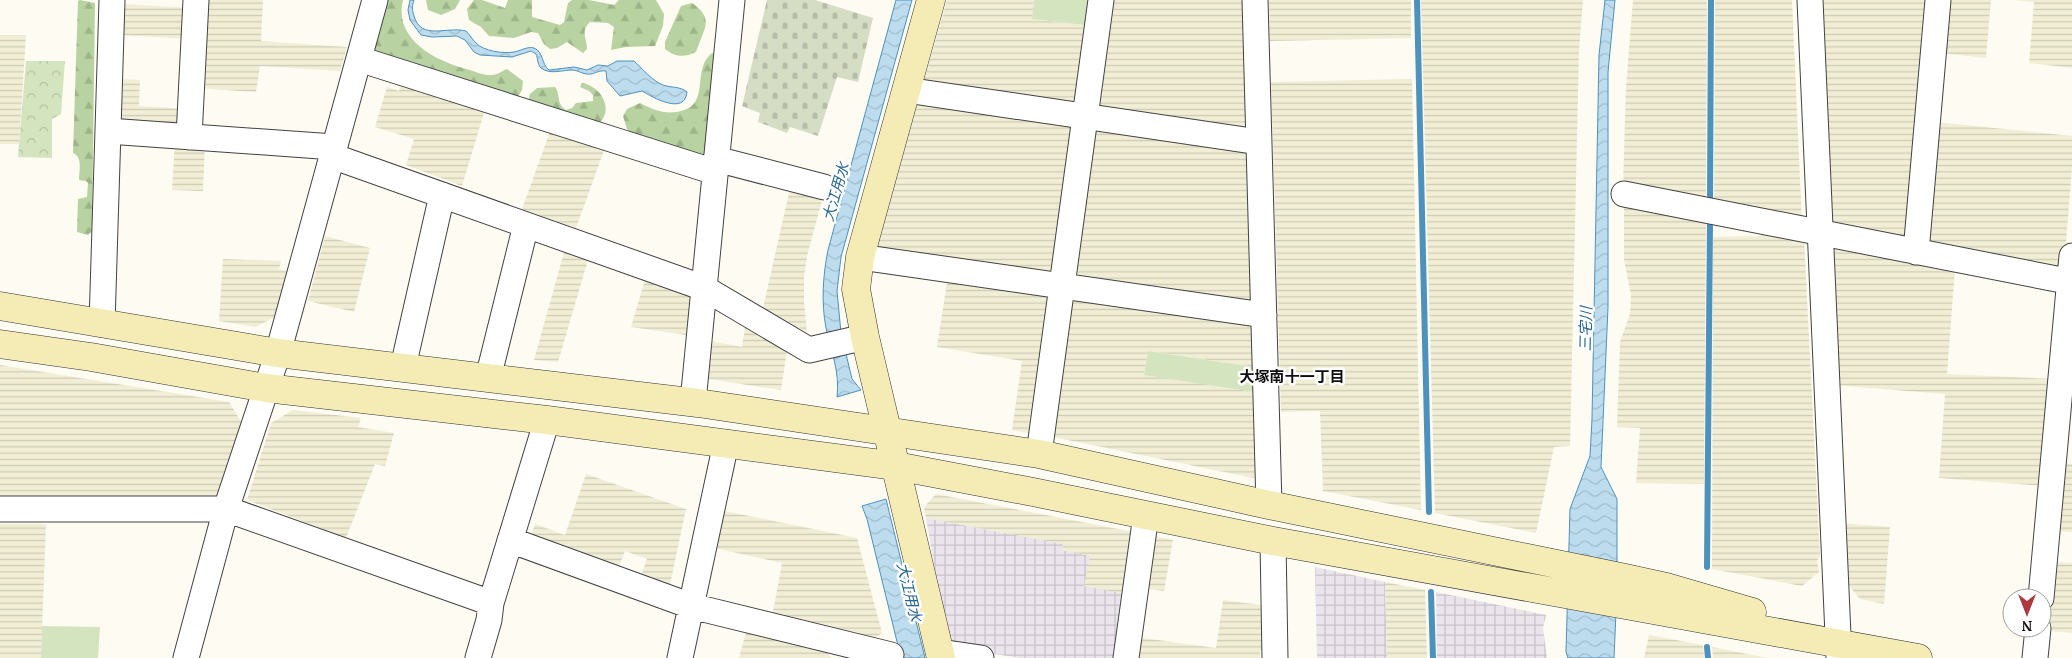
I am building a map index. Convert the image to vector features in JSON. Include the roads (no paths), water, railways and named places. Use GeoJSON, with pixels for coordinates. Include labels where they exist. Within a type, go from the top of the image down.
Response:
{"type":"FeatureCollection","features":[{"type":"Feature","properties":{"kind":"street"},"geometry":{"type":"LineString","coordinates":[[102,324],[112,0]]}},
{"type":"Feature","properties":{"kind":"street"},"geometry":{"type":"LineString","coordinates":[[189,137],[196,0]]}},
{"type":"Feature","properties":{"kind":"street"},"geometry":{"type":"LineString","coordinates":[[186,658],[226,510],[278,353],[375,0]]}},
{"type":"Feature","properties":{"kind":"street"},"geometry":{"type":"LineString","coordinates":[[693,402],[732,0]]}},
{"type":"Feature","properties":{"kind":"street"},"geometry":{"type":"LineString","coordinates":[[931,0],[860,257],[856,289],[857,339],[888,431],[941,655],[981,658]]}},
{"type":"Feature","properties":{"kind":"street"},"geometry":{"type":"LineString","coordinates":[[1039,454],[1102,0]]}},
{"type":"Feature","properties":{"kind":"street"},"geometry":{"type":"LineString","coordinates":[[1256,0],[1269,505]]}},
{"type":"Feature","properties":{"kind":"street"},"geometry":{"type":"LineString","coordinates":[[1810,0],[1839,650]]}},
{"type":"Feature","properties":{"kind":"street"},"geometry":{"type":"LineString","coordinates":[[1916,252],[1938,0]]}},
{"type":"Feature","properties":{"kind":"street"},"geometry":{"type":"LineString","coordinates":[[359,58],[716,166],[824,187]]}},
{"type":"Feature","properties":{"kind":"street"},"geometry":{"type":"LineString","coordinates":[[906,90],[1259,142]]}},
{"type":"Feature","properties":{"kind":"street"},"geometry":{"type":"LineString","coordinates":[[108,131],[333,151],[442,195],[704,288],[809,350],[857,339]]}},
{"type":"Feature","properties":{"kind":"street"},"geometry":{"type":"LineString","coordinates":[[1624,194],[2071,281]]}},
{"type":"Feature","properties":{"kind":"street"},"geometry":{"type":"LineString","coordinates":[[403,368],[442,195]]}},
{"type":"Feature","properties":{"kind":"street"},"geometry":{"type":"LineString","coordinates":[[488,378],[526,225]]}},
{"type":"Feature","properties":{"kind":"street"},"geometry":{"type":"LineString","coordinates":[[2042,588],[2072,256]]}},
{"type":"Feature","properties":{"kind":"street"},"geometry":{"type":"LineString","coordinates":[[860,257],[1264,315]]}},
{"type":"Feature","properties":{"kind":"street"},"geometry":{"type":"LineString","coordinates":[[0,306],[278,353],[693,402],[1039,454],[1269,505],[1563,564],[1666,587],[1754,613],[1839,650]]}},
{"type":"Feature","properties":{"kind":"street"},"geometry":{"type":"LineString","coordinates":[[0,344],[92,357],[266,388],[726,442],[896,466],[1272,540],[1624,606],[1839,650],[1918,658]]}},
{"type":"Feature","properties":{"kind":"street"},"geometry":{"type":"LineString","coordinates":[[478,658],[489,620],[490,603],[546,420]]}},
{"type":"Feature","properties":{"kind":"street"},"geometry":{"type":"LineString","coordinates":[[680,658],[726,442]]}},
{"type":"Feature","properties":{"kind":"street"},"geometry":{"type":"LineString","coordinates":[[0,510],[226,510],[490,603]]}},
{"type":"Feature","properties":{"kind":"street"},"geometry":{"type":"LineString","coordinates":[[1126,658],[1146,514]]}},
{"type":"Feature","properties":{"kind":"street"},"geometry":{"type":"LineString","coordinates":[[510,540],[691,606],[840,650],[891,655]]}},
{"type":"Feature","properties":{"kind":"street"},"geometry":{"type":"LineString","coordinates":[[1272,540],[1275,658]]}},
{"type":"Feature","properties":{"kind":"street"},"geometry":{"type":"LineString","coordinates":[[2035,658],[2037,638]]}},
{"type":"Feature","properties":{"kind":"water"},"geometry":{"type":"Polygon","coordinates":[[[410,0],[414,0],[414,16],[417,24],[422,28],[436,31],[466,31],[479,46],[499,52],[510,53],[534,48],[539,52],[549,70],[574,67],[587,70],[598,65],[608,66],[617,61],[634,61],[651,78],[659,83],[687,92],[685,99],[681,103],[668,103],[642,91],[620,96],[607,81],[606,71],[588,74],[572,70],[548,71],[541,68],[536,54],[531,51],[512,57],[480,55],[474,52],[465,40],[457,36],[432,37],[421,35],[410,20],[408,10],[410,0]]]}},
{"type":"Feature","properties":{"kind":"water"},"geometry":{"type":"Polygon","coordinates":[[[896,0],[912,0],[841,257],[837,291],[841,333],[852,379],[861,390],[837,397],[836,370],[826,328],[824,308],[823,289],[826,259],[896,0]]]}},
{"type":"Feature","properties":{"kind":"water"},"geometry":{"type":"Polygon","coordinates":[[[1605,0],[1615,0],[1608,72],[1608,307],[1601,467],[1617,499],[1617,589],[1614,658],[1568,658],[1566,652],[1570,509],[1590,456],[1599,55],[1605,0]]]}},
{"type":"Feature","properties":{"kind":"water"},"geometry":{"type":"Polygon","coordinates":[[[886,499],[925,658],[901,658],[867,519],[862,506],[886,499]]]}},
{"type":"Feature","properties":{"kind":"waterway"},"geometry":{"type":"LineString","coordinates":[[1417,0],[1429,512]]}},
{"type":"Feature","properties":{"kind":"waterway"},"geometry":{"type":"LineString","coordinates":[[1710,203],[1711,0]]}},
{"type":"Feature","properties":{"kind":"waterway"},"geometry":{"type":"LineString","coordinates":[[1707,567],[1710,221]]}},
{"type":"Feature","properties":{"kind":"waterway"},"geometry":{"type":"LineString","coordinates":[[1431,592],[1433,658]]}},
{"type":"Feature","properties":{"kind":"waterway"},"geometry":{"type":"LineString","coordinates":[[1707,647],[1708,658]]}},
{"type":"Feature","properties":{"kind":"district","name":"大塚南十一丁目"},"geometry":{"type":"Point","coordinates":[1292,377]}},
{"type":"Feature","properties":{"kind":"water label","name":"大江用水"},"geometry":{"type":"Point","coordinates":[836,192]}},
{"type":"Feature","properties":{"kind":"water label","name":"三宅川"},"geometry":{"type":"Point","coordinates":[1586,329]}},
{"type":"Feature","properties":{"kind":"water label","name":"大江用水"},"geometry":{"type":"Point","coordinates":[909,592]}}]}
